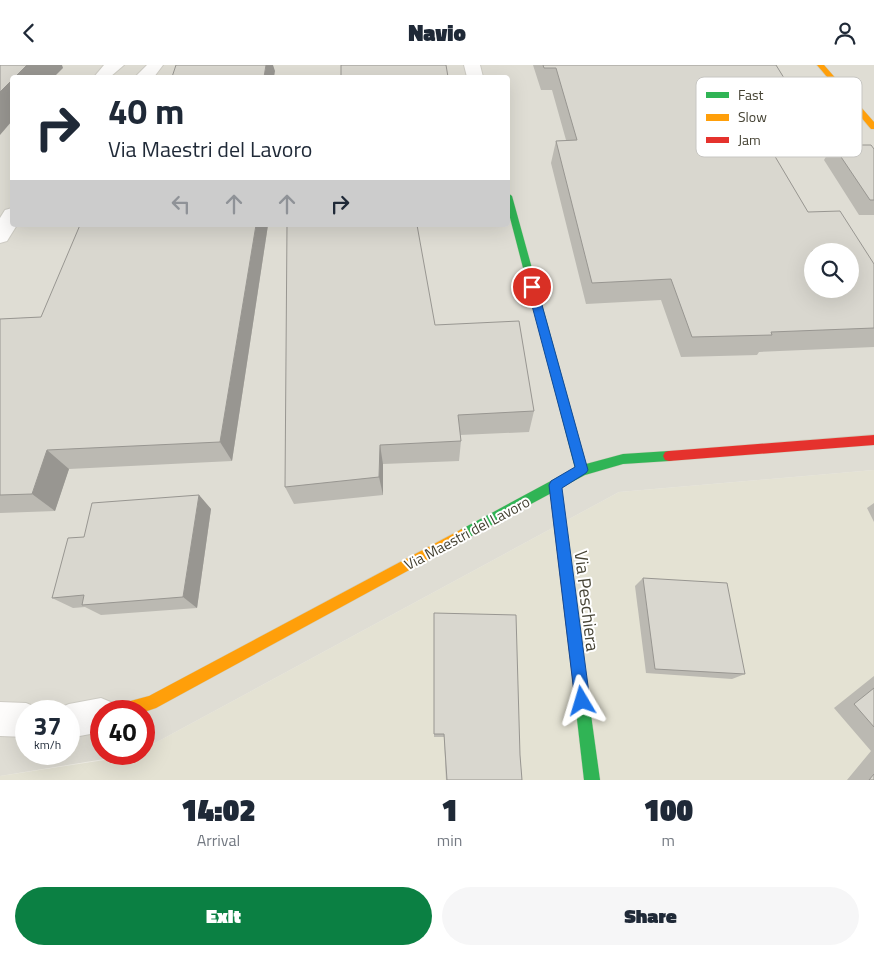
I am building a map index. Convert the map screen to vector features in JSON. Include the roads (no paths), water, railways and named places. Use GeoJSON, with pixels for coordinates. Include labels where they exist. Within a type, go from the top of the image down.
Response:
{"type":"FeatureCollection","features":[{"type":"Feature","properties":{"kind":"street"},"geometry":{"type":"LineString","coordinates":[[103,75],[107,70],[116,65]]}},
{"type":"Feature","properties":{"kind":"street"},"geometry":{"type":"LineString","coordinates":[[146,75],[151,72],[155,65]]}},
{"type":"Feature","properties":{"kind":"street"},"geometry":{"type":"LineString","coordinates":[[820,65],[830,77]]}},
{"type":"Feature","properties":{"kind":"street"},"geometry":{"type":"LineString","coordinates":[[862,113],[874,127]]}},
{"type":"Feature","properties":{"kind":"street"},"geometry":{"type":"LineString","coordinates":[[510,203],[582,470]]}},
{"type":"Feature","properties":{"kind":"street"},"geometry":{"type":"LineString","coordinates":[[0,236],[10,218]]}},
{"type":"Feature","properties":{"kind":"street","name":"Via Maestri del Lavoro"},"geometry":{"type":"LineString","coordinates":[[155,701],[582,470],[623,459],[874,440]]}},
{"type":"Feature","properties":{"kind":"street","name":"Via Peschiera"},"geometry":{"type":"LineString","coordinates":[[555,485],[592,780]]}}]}
